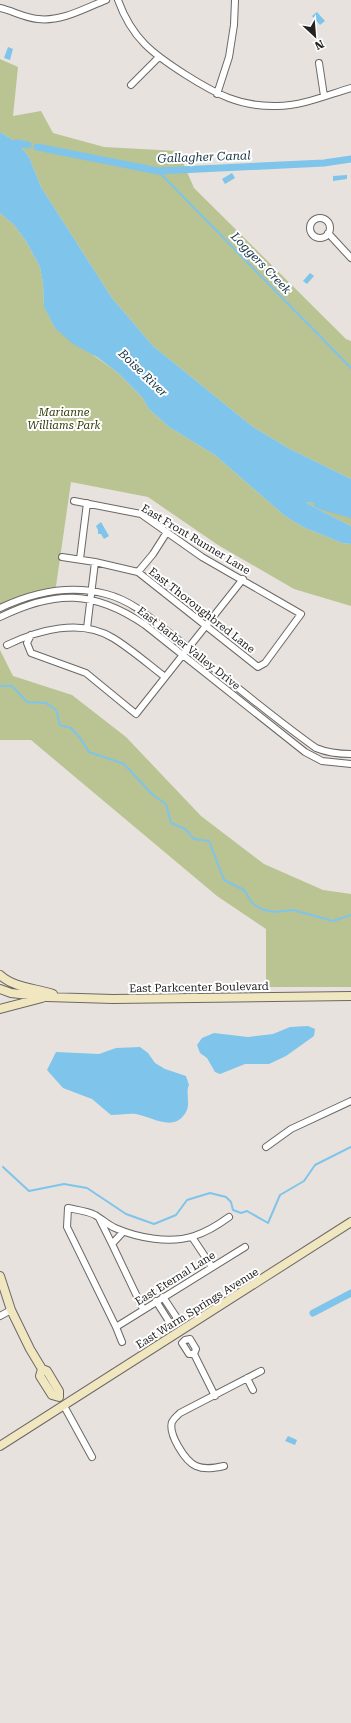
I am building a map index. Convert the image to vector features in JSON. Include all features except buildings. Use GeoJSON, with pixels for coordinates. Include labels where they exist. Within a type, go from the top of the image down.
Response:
{"type":"FeatureCollection","features":[{"type":"Feature","properties":{"kind":"street"},"geometry":{"type":"LineString","coordinates":[[0,8],[29,17],[52,19],[106,0]]}},
{"type":"Feature","properties":{"kind":"street"},"geometry":{"type":"LineString","coordinates":[[118,0],[132,29],[142,42],[158,58],[217,94],[240,102],[263,106],[295,104],[351,88]]}},
{"type":"Feature","properties":{"kind":"street"},"geometry":{"type":"LineString","coordinates":[[217,94],[229,57],[234,26],[235,0]]}},
{"type":"Feature","properties":{"kind":"street"},"geometry":{"type":"LineString","coordinates":[[130,85],[158,58]]}},
{"type":"Feature","properties":{"kind":"street"},"geometry":{"type":"LineString","coordinates":[[318,63],[324,96]]}},
{"type":"Feature","properties":{"kind":"street"},"geometry":{"type":"LineString","coordinates":[[328,234],[351,258]]}},
{"type":"Feature","properties":{"kind":"street","name":"East Front Runner Lane"},"geometry":{"type":"LineString","coordinates":[[74,501],[140,514],[202,557],[243,579],[301,614],[265,663],[258,666]]}},
{"type":"Feature","properties":{"kind":"street"},"geometry":{"type":"LineString","coordinates":[[80,559],[87,503]]}},
{"type":"Feature","properties":{"kind":"street"},"geometry":{"type":"LineString","coordinates":[[138,572],[153,554],[167,532]]}},
{"type":"Feature","properties":{"kind":"street","name":"East Thoroughbred Lane"},"geometry":{"type":"LineString","coordinates":[[62,557],[80,559],[138,572],[258,666]]}},
{"type":"Feature","properties":{"kind":"street"},"geometry":{"type":"LineString","coordinates":[[87,628],[95,562]]}},
{"type":"Feature","properties":{"kind":"street"},"geometry":{"type":"LineString","coordinates":[[31,634],[27,643],[31,653],[86,672],[136,714],[243,579]]}},
{"type":"Feature","properties":{"kind":"street","name":"East Barber Valley Drive"},"geometry":{"type":"LineString","coordinates":[[0,608],[21,598],[59,589],[91,591],[107,594],[123,600],[147,614],[316,748],[336,754],[351,754]]}},
{"type":"Feature","properties":{"kind":"street","name":"East Barber Valley Drive"},"geometry":{"type":"LineString","coordinates":[[0,617],[40,601],[74,597],[112,606],[128,613],[145,625],[305,752],[322,761],[351,764]]}},
{"type":"Feature","properties":{"kind":"street"},"geometry":{"type":"LineString","coordinates":[[7,645],[31,634],[56,629],[87,628],[112,638],[165,677]]}},
{"type":"Feature","properties":{"kind":"street"},"geometry":{"type":"LineString","coordinates":[[0,975],[14,985],[38,989],[61,997]]}},
{"type":"Feature","properties":{"kind":"street","name":"East Parkcenter Boulevard"},"geometry":{"type":"LineString","coordinates":[[0,990],[11,993],[47,997],[113,999],[351,996]]}},
{"type":"Feature","properties":{"kind":"street","name":"East Parkcenter Boulevard"},"geometry":{"type":"LineString","coordinates":[[0,1009],[47,997]]}},
{"type":"Feature","properties":{"kind":"street"},"geometry":{"type":"LineString","coordinates":[[266,1146],[291,1128],[351,1101]]}},
{"type":"Feature","properties":{"kind":"street"},"geometry":{"type":"LineString","coordinates":[[122,1342],[67,1227],[68,1208],[93,1214],[112,1227],[123,1232],[154,1239],[175,1240],[192,1237],[209,1230],[229,1217]]}},
{"type":"Feature","properties":{"kind":"street"},"geometry":{"type":"LineString","coordinates":[[98,1217],[143,1309]]}},
{"type":"Feature","properties":{"kind":"street","name":"East Warm Springs Avenue"},"geometry":{"type":"LineString","coordinates":[[0,1446],[351,1222]]}},
{"type":"Feature","properties":{"kind":"street"},"geometry":{"type":"LineString","coordinates":[[112,1244],[123,1232]]}},
{"type":"Feature","properties":{"kind":"street"},"geometry":{"type":"LineString","coordinates":[[192,1237],[212,1267]]}},
{"type":"Feature","properties":{"kind":"street","name":"East Eternal Lane"},"geometry":{"type":"LineString","coordinates":[[116,1327],[245,1247]]}},
{"type":"Feature","properties":{"kind":"street"},"geometry":{"type":"LineString","coordinates":[[0,1276],[10,1310],[42,1369],[40,1376],[52,1395],[59,1397],[92,1457]]}},
{"type":"Feature","properties":{"kind":"street"},"geometry":{"type":"LineString","coordinates":[[163,1297],[177,1318],[174,1322]]}},
{"type":"Feature","properties":{"kind":"street"},"geometry":{"type":"LineString","coordinates":[[156,1301],[170,1322],[174,1322],[186,1340],[182,1343],[189,1354],[194,1354],[215,1396]]}},
{"type":"Feature","properties":{"kind":"street"},"geometry":{"type":"LineString","coordinates":[[0,1316],[10,1310]]}},
{"type":"Feature","properties":{"kind":"street"},"geometry":{"type":"LineString","coordinates":[[224,1466],[211,1468],[196,1466],[185,1458],[172,1432],[172,1423],[175,1417],[261,1371]]}},
{"type":"Feature","properties":{"kind":"street"},"geometry":{"type":"LineString","coordinates":[[247,1378],[253,1390]]}},
{"type":"Feature","properties":{"kind":"green space"},"geometry":{"type":"Polygon","coordinates":[[[0,59],[18,67],[13,116],[41,111],[53,133],[104,147],[178,151],[194,188],[346,339],[351,341],[351,479],[290,449],[253,427],[153,346],[112,298],[41,187],[29,157],[18,143],[0,132],[0,59]]]}},
{"type":"Feature","properties":{"kind":"green space","name":"Marianne Williams Park"},"geometry":{"type":"Polygon","coordinates":[[[0,213],[14,225],[26,241],[40,267],[43,283],[44,306],[55,328],[117,372],[142,397],[149,409],[169,427],[215,455],[285,516],[303,527],[342,543],[351,544],[351,606],[294,589],[218,545],[148,497],[71,482],[55,593],[23,600],[0,612],[0,213]]]}},
{"type":"Feature","properties":{"kind":"green space"},"geometry":{"type":"Polygon","coordinates":[[[310,502],[325,507],[351,510],[351,526],[306,503],[310,502]]]}},
{"type":"Feature","properties":{"kind":"green space"},"geometry":{"type":"Polygon","coordinates":[[[0,650],[13,676],[72,695],[126,737],[201,816],[264,864],[323,890],[351,894],[351,987],[266,987],[266,929],[217,896],[31,740],[0,740],[0,650]]]}},
{"type":"Feature","properties":{"kind":"water"},"geometry":{"type":"Polygon","coordinates":[[[317,12],[325,21],[320,25],[312,16],[317,12]]]}},
{"type":"Feature","properties":{"kind":"water"},"geometry":{"type":"Polygon","coordinates":[[[8,47],[13,49],[10,60],[4,58],[8,47]]]}},
{"type":"Feature","properties":{"kind":"water"},"geometry":{"type":"Polygon","coordinates":[[[0,132],[18,143],[29,157],[41,187],[112,298],[153,346],[253,427],[290,449],[351,479],[351,510],[325,507],[310,502],[306,503],[351,526],[351,544],[342,543],[303,527],[285,516],[215,455],[169,427],[149,409],[142,397],[117,372],[97,357],[73,344],[55,328],[44,307],[43,283],[40,267],[26,241],[14,225],[0,213],[0,132]]]}},
{"type":"Feature","properties":{"kind":"water"},"geometry":{"type":"Polygon","coordinates":[[[232,173],[235,178],[225,184],[222,179],[232,173]]]}},
{"type":"Feature","properties":{"kind":"water"},"geometry":{"type":"Polygon","coordinates":[[[347,175],[347,179],[333,181],[333,176],[347,175]]]}},
{"type":"Feature","properties":{"kind":"water"},"geometry":{"type":"Polygon","coordinates":[[[310,273],[314,276],[307,284],[303,281],[310,273]]]}},
{"type":"Feature","properties":{"kind":"water"},"geometry":{"type":"Polygon","coordinates":[[[101,522],[109,536],[104,539],[101,534],[98,534],[96,526],[101,522]]]}},
{"type":"Feature","properties":{"kind":"water"},"geometry":{"type":"Polygon","coordinates":[[[308,1026],[315,1029],[314,1036],[286,1056],[269,1064],[245,1064],[220,1074],[215,1072],[207,1058],[200,1053],[197,1045],[202,1038],[214,1033],[248,1037],[273,1034],[290,1027],[308,1026]]]}},
{"type":"Feature","properties":{"kind":"water"},"geometry":{"type":"Polygon","coordinates":[[[140,1047],[148,1053],[155,1063],[165,1069],[186,1076],[189,1085],[187,1109],[181,1118],[176,1122],[163,1122],[136,1114],[111,1115],[92,1099],[63,1088],[47,1070],[56,1052],[99,1054],[116,1048],[140,1047]]]}},
{"type":"Feature","properties":{"kind":"water"},"geometry":{"type":"Polygon","coordinates":[[[288,1436],[297,1440],[295,1445],[285,1441],[288,1436]]]}},
{"type":"Feature","properties":{"kind":"waterway","name":"Gallagher Canal"},"geometry":{"type":"LineString","coordinates":[[0,145],[18,143],[28,145]]}},
{"type":"Feature","properties":{"kind":"waterway","name":"Gallagher Canal"},"geometry":{"type":"LineString","coordinates":[[37,147],[158,171],[324,163],[351,159]]}},
{"type":"Feature","properties":{"kind":"waterway","name":"Loggers Creek"},"geometry":{"type":"LineString","coordinates":[[158,171],[351,368]]}},
{"type":"Feature","properties":{"kind":"waterway","name":"Boise River"},"geometry":{"type":"LineString","coordinates":[[320,503],[351,512]]}},
{"type":"Feature","properties":{"kind":"waterway"},"geometry":{"type":"LineString","coordinates":[[0,686],[12,686],[27,702],[46,703],[56,710],[60,725],[71,728],[89,752],[124,764],[153,795],[166,804],[171,823],[185,829],[194,839],[209,841],[224,880],[244,890],[252,903],[261,909],[274,912],[293,910],[333,921],[351,915]]}},
{"type":"Feature","properties":{"kind":"waterway"},"geometry":{"type":"LineString","coordinates":[[3,1167],[29,1191],[64,1184],[87,1188],[126,1214],[154,1224],[176,1215],[187,1200],[210,1193],[226,1197],[231,1202],[233,1210],[241,1213],[247,1211],[268,1223],[280,1195],[304,1181],[315,1165],[351,1147]]}},
{"type":"Feature","properties":{"kind":"waterway"},"geometry":{"type":"LineString","coordinates":[[313,1313],[351,1293]]}}]}
